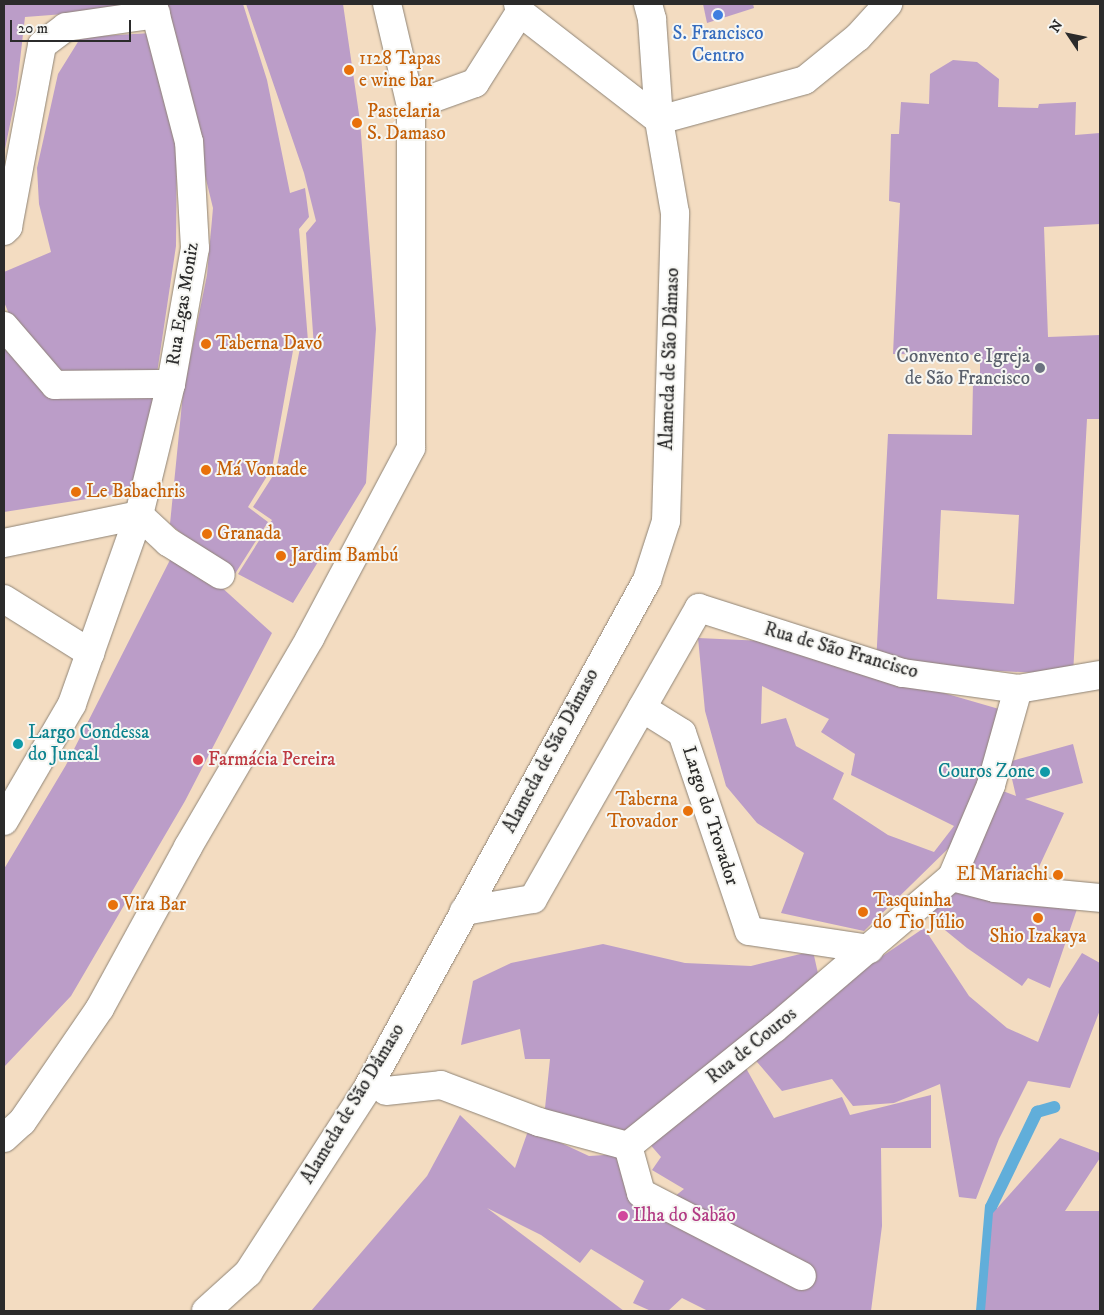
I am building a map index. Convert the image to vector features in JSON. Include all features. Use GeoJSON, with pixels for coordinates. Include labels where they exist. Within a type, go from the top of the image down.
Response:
{"type":"FeatureCollection","features":[{"type":"Feature","properties":{"kind":"street"},"geometry":{"type":"LineString","coordinates":[[4,1138],[22,1122],[100,1008],[188,847],[310,638],[411,448],[411,106],[386,4]]}},
{"type":"Feature","properties":{"kind":"street","name":"Alameda de São Dâmaso"},"geometry":{"type":"LineString","coordinates":[[206,1311],[248,1273],[367,1088],[647,580],[666,520],[675,213],[658,120],[652,20],[648,4]]}},
{"type":"Feature","properties":{"kind":"street"},"geometry":{"type":"LineString","coordinates":[[411,106],[475,82],[519,8],[658,120],[805,80],[858,37],[888,4]]}},
{"type":"Feature","properties":{"kind":"street"},"geometry":{"type":"LineString","coordinates":[[4,231],[8,227],[42,45],[66,27],[154,9]]}},
{"type":"Feature","properties":{"kind":"street","name":"Rua Egas Moniz"},"geometry":{"type":"LineString","coordinates":[[140,515],[171,384],[195,248],[189,142],[154,9]]}},
{"type":"Feature","properties":{"kind":"street"},"geometry":{"type":"LineString","coordinates":[[4,326],[55,385],[171,384]]}},
{"type":"Feature","properties":{"kind":"street"},"geometry":{"type":"LineString","coordinates":[[4,543],[140,515]]}},
{"type":"Feature","properties":{"kind":"street"},"geometry":{"type":"LineString","coordinates":[[140,515],[168,542],[221,575]]}},
{"type":"Feature","properties":{"kind":"street"},"geometry":{"type":"LineString","coordinates":[[4,821],[72,704],[140,515]]}},
{"type":"Feature","properties":{"kind":"street"},"geometry":{"type":"LineString","coordinates":[[4,599],[90,652]]}},
{"type":"Feature","properties":{"kind":"street","name":"Rua de São Francisco"},"geometry":{"type":"LineString","coordinates":[[642,708],[700,608],[903,673],[1018,688],[1100,675]]}},
{"type":"Feature","properties":{"kind":"street"},"geometry":{"type":"LineString","coordinates":[[1018,688],[991,785],[952,877],[995,888],[1090,897]]}},
{"type":"Feature","properties":{"kind":"street"},"geometry":{"type":"LineString","coordinates":[[464,911],[533,899],[642,708]]}},
{"type":"Feature","properties":{"kind":"street","name":"Largo do Trovador"},"geometry":{"type":"LineString","coordinates":[[642,708],[682,733],[749,931],[870,949]]}},
{"type":"Feature","properties":{"kind":"street","name":"Rua de Couros"},"geometry":{"type":"LineString","coordinates":[[628,1146],[870,949],[952,877]]}},
{"type":"Feature","properties":{"kind":"street"},"geometry":{"type":"LineString","coordinates":[[386,1091],[441,1085],[539,1122],[628,1146],[641,1193],[802,1276]]}},
{"type":"Feature","properties":{"kind":"building"},"geometry":{"type":"Polygon","coordinates":[[[4,4],[142,4],[143,8],[25,17],[16,95],[5,149],[4,4]]]}},
{"type":"Feature","properties":{"kind":"building"},"geometry":{"type":"Polygon","coordinates":[[[163,4],[243,4],[267,80],[290,193],[305,188],[309,217],[299,229],[308,341],[294,345],[272,468],[248,507],[268,522],[233,577],[170,524],[183,393],[207,275],[213,208],[163,4]]]}},
{"type":"Feature","properties":{"kind":"building"},"geometry":{"type":"Polygon","coordinates":[[[246,4],[343,4],[360,121],[376,329],[366,483],[293,603],[238,574],[272,520],[253,507],[276,471],[300,348],[314,347],[306,233],[316,221],[304,173],[246,4]]]}},
{"type":"Feature","properties":{"kind":"building","name":"S. Francisco Centro"},"geometry":{"type":"Polygon","coordinates":[[[703,4],[753,4],[754,8],[707,23],[703,4]]]}},
{"type":"Feature","properties":{"kind":"building"},"geometry":{"type":"Polygon","coordinates":[[[152,33],[177,138],[176,246],[156,380],[57,376],[9,314],[4,302],[4,272],[51,252],[39,204],[37,168],[58,74],[81,37],[152,33]]]}},
{"type":"Feature","properties":{"kind":"building","name":"Convento e Igreja de São Francisco"},"geometry":{"type":"Polygon","coordinates":[[[953,60],[977,62],[999,79],[998,107],[1038,108],[1039,104],[1076,102],[1075,135],[1100,133],[1100,224],[1044,227],[1048,337],[1100,335],[1100,419],[1087,419],[1073,675],[876,664],[888,434],[972,435],[973,382],[980,381],[980,355],[893,354],[900,203],[889,201],[891,134],[899,134],[901,102],[929,104],[930,74],[953,60]],[[941,510],[937,599],[1014,604],[1019,515],[941,510]]]}},
{"type":"Feature","properties":{"kind":"building"},"geometry":{"type":"Polygon","coordinates":[[[4,343],[50,392],[163,391],[138,491],[4,512],[4,343]]]}},
{"type":"Feature","properties":{"kind":"building"},"geometry":{"type":"Polygon","coordinates":[[[172,556],[219,585],[272,633],[185,801],[71,996],[4,1067],[4,869],[66,765],[172,556]]]}},
{"type":"Feature","properties":{"kind":"building"},"geometry":{"type":"Polygon","coordinates":[[[698,638],[783,642],[888,683],[937,691],[999,709],[985,783],[959,838],[864,931],[781,913],[804,853],[757,823],[726,786],[705,711],[698,638]],[[762,686],[761,724],[786,718],[796,746],[844,773],[833,799],[888,835],[934,852],[954,826],[851,775],[855,754],[821,732],[829,719],[762,686]]]}},
{"type":"Feature","properties":{"kind":"building"},"geometry":{"type":"Polygon","coordinates":[[[1073,744],[1083,783],[1025,799],[1064,813],[1032,882],[963,865],[995,788],[1016,796],[1008,762],[1073,744]]]}},
{"type":"Feature","properties":{"kind":"building"},"geometry":{"type":"Polygon","coordinates":[[[952,887],[1077,909],[1050,988],[1028,978],[1022,986],[967,948],[924,913],[952,887]]]}},
{"type":"Feature","properties":{"kind":"building"},"geometry":{"type":"Polygon","coordinates":[[[924,928],[969,996],[1007,1028],[1038,1042],[1059,989],[1082,953],[1100,963],[1100,1010],[1070,1088],[1028,1081],[999,1139],[976,1199],[959,1197],[940,1084],[894,1103],[853,1106],[832,1079],[782,1091],[751,1055],[850,978],[924,928]]]}},
{"type":"Feature","properties":{"kind":"building"},"geometry":{"type":"Polygon","coordinates":[[[603,944],[685,963],[751,966],[813,951],[819,978],[626,1137],[544,1118],[550,1059],[525,1059],[520,1029],[461,1045],[473,981],[511,963],[603,944]]]}},
{"type":"Feature","properties":{"kind":"building"},"geometry":{"type":"Polygon","coordinates":[[[742,1061],[774,1118],[842,1097],[850,1115],[931,1095],[931,1148],[881,1148],[882,1226],[871,1311],[708,1311],[682,1298],[668,1311],[651,1311],[633,1303],[644,1281],[591,1249],[580,1263],[541,1235],[487,1208],[624,1311],[311,1311],[427,1176],[460,1115],[515,1168],[529,1128],[589,1156],[621,1154],[626,1193],[655,1212],[684,1189],[652,1170],[661,1157],[647,1141],[742,1061]]]}},
{"type":"Feature","properties":{"kind":"building"},"geometry":{"type":"Polygon","coordinates":[[[1060,1138],[1100,1153],[1100,1158],[1065,1211],[1100,1211],[1100,1311],[985,1311],[993,1213],[1060,1138]]]}},
{"type":"Feature","properties":{"kind":"waterway"},"geometry":{"type":"LineString","coordinates":[[982,1311],[991,1207],[1037,1112],[1054,1107]]}},
{"type":"Feature","properties":{"kind":"place","name":"S. Francisco Centro"},"geometry":{"type":"Point","coordinates":[718,15]}},
{"type":"Feature","properties":{"kind":"place","name":"1128 Tapas e wine bar"},"geometry":{"type":"Point","coordinates":[349,70]}},
{"type":"Feature","properties":{"kind":"place","name":"Pastelaria S. Damaso"},"geometry":{"type":"Point","coordinates":[357,123]}},
{"type":"Feature","properties":{"kind":"place","name":"Taberna Davó"},"geometry":{"type":"Point","coordinates":[206,344]}},
{"type":"Feature","properties":{"kind":"place","name":"Convento e Igreja de São Francisco"},"geometry":{"type":"Point","coordinates":[1040,368]}},
{"type":"Feature","properties":{"kind":"place","name":"Má Vontade"},"geometry":{"type":"Point","coordinates":[206,470]}},
{"type":"Feature","properties":{"kind":"place","name":"Le Babachris"},"geometry":{"type":"Point","coordinates":[76,492]}},
{"type":"Feature","properties":{"kind":"place","name":"Granada"},"geometry":{"type":"Point","coordinates":[207,534]}},
{"type":"Feature","properties":{"kind":"place","name":"Jardim Bambú"},"geometry":{"type":"Point","coordinates":[281,556]}},
{"type":"Feature","properties":{"kind":"place","name":"Largo Condessa do Juncal"},"geometry":{"type":"Point","coordinates":[18,744]}},
{"type":"Feature","properties":{"kind":"place","name":"Farmácia Pereira"},"geometry":{"type":"Point","coordinates":[198,760]}},
{"type":"Feature","properties":{"kind":"place","name":"Couros Zone"},"geometry":{"type":"Point","coordinates":[1045,772]}},
{"type":"Feature","properties":{"kind":"place","name":"Taberna Trovador"},"geometry":{"type":"Point","coordinates":[688,811]}},
{"type":"Feature","properties":{"kind":"place","name":"El Mariachi"},"geometry":{"type":"Point","coordinates":[1058,875]}},
{"type":"Feature","properties":{"kind":"place","name":"Vira Bar"},"geometry":{"type":"Point","coordinates":[113,905]}},
{"type":"Feature","properties":{"kind":"place","name":"Tasquinha do Tio Júlio"},"geometry":{"type":"Point","coordinates":[863,912]}},
{"type":"Feature","properties":{"kind":"place","name":"Shio Izakaya"},"geometry":{"type":"Point","coordinates":[1038,918]}},
{"type":"Feature","properties":{"kind":"place","name":"Ilha do Sabão"},"geometry":{"type":"Point","coordinates":[623,1216]}}]}
